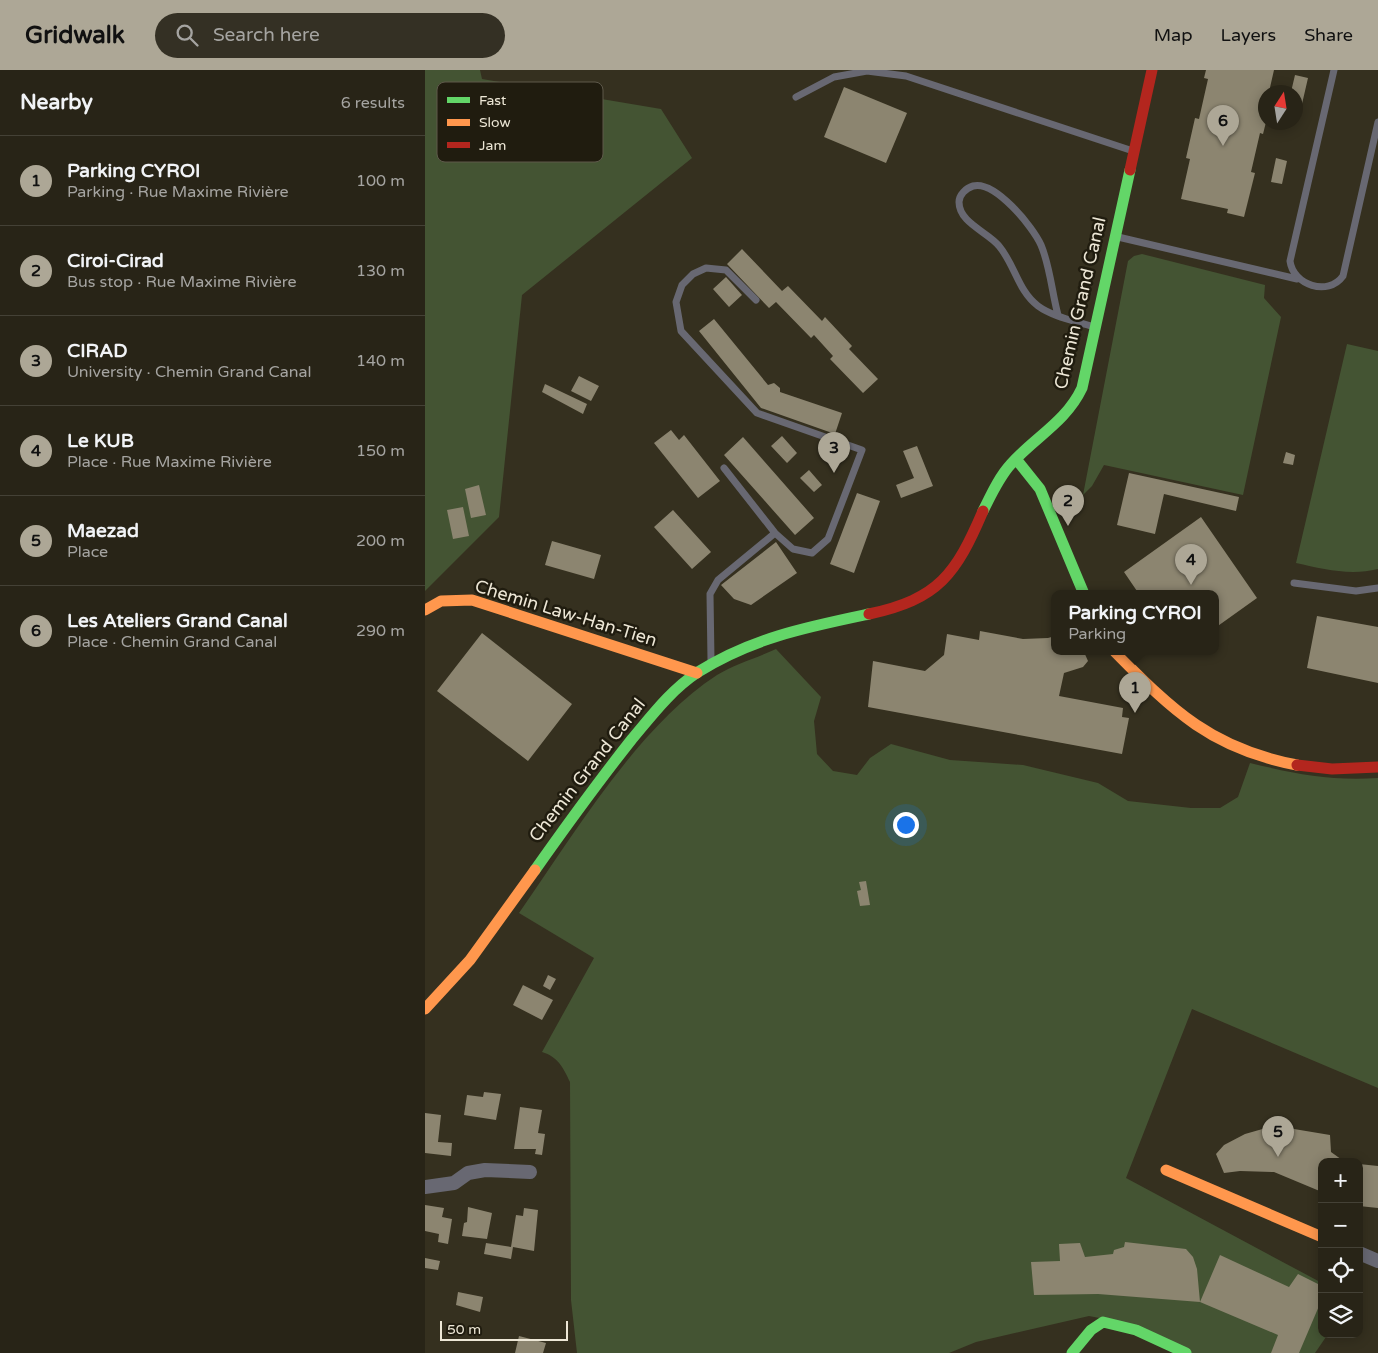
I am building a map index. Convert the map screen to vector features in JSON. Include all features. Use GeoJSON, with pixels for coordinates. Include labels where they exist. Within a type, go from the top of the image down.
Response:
{"type":"FeatureCollection","features":[{"type":"Feature","properties":{"kind":"street","name":"Chemin Grand Canal"},"geometry":{"type":"LineString","coordinates":[[425,1009],[469,961],[602,775],[669,696],[697,673],[756,644],[808,626],[894,607],[920,596],[940,585],[956,566],[1008,466],[1066,417],[1076,404],[1082,388],[1152,70]]}},
{"type":"Feature","properties":{"kind":"street"},"geometry":{"type":"LineString","coordinates":[[1016,459],[1040,489],[1082,590]]}},
{"type":"Feature","properties":{"kind":"street","name":"Chemin Law-Han-Tien"},"geometry":{"type":"LineString","coordinates":[[425,610],[430,606],[452,599],[472,600],[697,673]]}},
{"type":"Feature","properties":{"kind":"street"},"geometry":{"type":"LineString","coordinates":[[1118,655],[1177,712],[1198,728],[1231,744],[1274,761],[1333,769],[1378,767]]}},
{"type":"Feature","properties":{"kind":"street"},"geometry":{"type":"LineString","coordinates":[[425,1187],[454,1183],[468,1173],[485,1170],[530,1172]]}},
{"type":"Feature","properties":{"kind":"street"},"geometry":{"type":"LineString","coordinates":[[1166,1170],[1318,1235]]}},
{"type":"Feature","properties":{"kind":"street"},"geometry":{"type":"LineString","coordinates":[[1363,1255],[1378,1261]]}},
{"type":"Feature","properties":{"kind":"street"},"geometry":{"type":"LineString","coordinates":[[1072,1353],[1085,1336],[1103,1322],[1136,1330],[1186,1353]]}},
{"type":"Feature","properties":{"kind":"lane"},"geometry":{"type":"LineString","coordinates":[[1298,279],[1291,271],[1290,261],[1334,70]]}},
{"type":"Feature","properties":{"kind":"lane"},"geometry":{"type":"LineString","coordinates":[[796,97],[834,77],[867,71],[906,76],[1134,151]]}},
{"type":"Feature","properties":{"kind":"lane"},"geometry":{"type":"LineString","coordinates":[[1114,236],[1298,279],[1312,285],[1334,286],[1343,276],[1378,122]]}},
{"type":"Feature","properties":{"kind":"lane"},"geometry":{"type":"LineString","coordinates":[[1058,315],[1041,246],[1034,232],[1003,197],[993,190],[983,185],[972,186],[964,191],[959,202],[962,213],[969,222],[999,245],[1027,298],[1040,308],[1058,315],[1095,327]]}},
{"type":"Feature","properties":{"kind":"lane"},"geometry":{"type":"LineString","coordinates":[[724,468],[775,533],[793,549],[813,553],[828,539],[862,450],[757,413],[681,331],[676,302],[682,285],[693,274],[706,268],[726,270],[755,300]]}},
{"type":"Feature","properties":{"kind":"lane"},"geometry":{"type":"LineString","coordinates":[[711,665],[710,594],[712,587],[775,533]]}},
{"type":"Feature","properties":{"kind":"lane"},"geometry":{"type":"LineString","coordinates":[[1294,584],[1356,591],[1378,588]]}},
{"type":"Feature","properties":{"kind":"green space"},"geometry":{"type":"Polygon","coordinates":[[[425,70],[480,70],[482,79],[500,82],[437,82],[437,162],[603,162],[603,99],[661,109],[692,158],[522,295],[499,517],[425,591],[425,70]]]}},
{"type":"Feature","properties":{"kind":"green space"},"geometry":{"type":"Polygon","coordinates":[[[1142,254],[1265,285],[1264,298],[1281,317],[1243,495],[1104,465],[1092,486],[1083,495],[1128,261],[1134,256],[1142,254]]]}},
{"type":"Feature","properties":{"kind":"green space"},"geometry":{"type":"Polygon","coordinates":[[[1347,344],[1378,351],[1378,569],[1357,572],[1337,571],[1296,563],[1347,344]]]}},
{"type":"Feature","properties":{"kind":"green space"},"geometry":{"type":"Polygon","coordinates":[[[776,649],[821,697],[814,721],[817,754],[833,771],[857,775],[870,758],[891,744],[950,760],[1023,765],[1098,783],[1128,801],[1191,808],[1220,808],[1238,797],[1250,763],[1313,776],[1361,779],[1378,778],[1378,1088],[1192,1009],[1126,1178],[1318,1281],[1318,1338],[1325,1338],[1315,1353],[1191,1353],[1136,1325],[1089,1316],[976,1342],[949,1353],[577,1353],[571,1300],[570,1082],[559,1063],[548,1054],[542,1052],[594,958],[519,913],[585,817],[634,752],[660,723],[688,697],[717,675],[776,649]]]}},
{"type":"Feature","properties":{"kind":"building"},"geometry":{"type":"Polygon","coordinates":[[[1206,70],[1274,70],[1271,85],[1258,85],[1258,130],[1264,130],[1263,134],[1260,133],[1251,172],[1255,173],[1244,217],[1227,213],[1228,209],[1181,199],[1190,159],[1186,158],[1195,118],[1199,119],[1208,79],[1204,78],[1206,70]]]}},
{"type":"Feature","properties":{"kind":"building"},"geometry":{"type":"Polygon","coordinates":[[[1295,75],[1308,78],[1303,100],[1303,85],[1293,85],[1295,75]]]}},
{"type":"Feature","properties":{"kind":"building"},"geometry":{"type":"Polygon","coordinates":[[[844,87],[907,113],[886,163],[824,137],[844,87]]]}},
{"type":"Feature","properties":{"kind":"building"},"geometry":{"type":"Polygon","coordinates":[[[1276,158],[1287,161],[1282,184],[1271,182],[1276,158]]]}},
{"type":"Feature","properties":{"kind":"building"},"geometry":{"type":"Polygon","coordinates":[[[742,249],[782,291],[788,286],[822,321],[825,317],[852,346],[849,349],[878,379],[863,393],[830,359],[833,356],[814,335],[811,338],[776,302],[769,308],[727,264],[742,249]]]}},
{"type":"Feature","properties":{"kind":"building"},"geometry":{"type":"Polygon","coordinates":[[[726,277],[742,295],[729,307],[713,289],[726,277]]]}},
{"type":"Feature","properties":{"kind":"building"},"geometry":{"type":"Polygon","coordinates":[[[714,319],[768,385],[774,383],[780,388],[780,392],[842,413],[835,434],[761,408],[699,331],[714,319]]]}},
{"type":"Feature","properties":{"kind":"building"},"geometry":{"type":"Polygon","coordinates":[[[579,376],[599,386],[591,401],[571,391],[579,376]]]}},
{"type":"Feature","properties":{"kind":"building"},"geometry":{"type":"Polygon","coordinates":[[[545,384],[587,404],[583,414],[542,392],[545,384]]]}},
{"type":"Feature","properties":{"kind":"building"},"geometry":{"type":"Polygon","coordinates":[[[671,430],[679,440],[684,435],[720,481],[698,498],[654,443],[671,430]]]}},
{"type":"Feature","properties":{"kind":"building"},"geometry":{"type":"Polygon","coordinates":[[[782,436],[797,453],[787,463],[771,446],[782,436]]]}},
{"type":"Feature","properties":{"kind":"building"},"geometry":{"type":"Polygon","coordinates":[[[743,437],[814,518],[795,535],[724,455],[743,437]]]}},
{"type":"Feature","properties":{"kind":"building"},"geometry":{"type":"Polygon","coordinates":[[[917,446],[933,486],[901,498],[896,485],[914,478],[903,451],[917,446]]]}},
{"type":"Feature","properties":{"kind":"building"},"geometry":{"type":"Polygon","coordinates":[[[1286,452],[1295,455],[1293,465],[1283,463],[1286,452]]]}},
{"type":"Feature","properties":{"kind":"building"},"geometry":{"type":"Polygon","coordinates":[[[809,470],[822,485],[814,492],[800,478],[809,470]]]}},
{"type":"Feature","properties":{"kind":"building"},"geometry":{"type":"Polygon","coordinates":[[[1129,473],[1239,497],[1236,511],[1164,494],[1155,534],[1117,525],[1129,473]]]}},
{"type":"Feature","properties":{"kind":"building"},"geometry":{"type":"Polygon","coordinates":[[[479,485],[486,515],[471,518],[465,489],[479,485]]]}},
{"type":"Feature","properties":{"kind":"building"},"geometry":{"type":"Polygon","coordinates":[[[857,493],[880,501],[854,573],[830,564],[857,493]]]}},
{"type":"Feature","properties":{"kind":"building"},"geometry":{"type":"Polygon","coordinates":[[[463,507],[469,536],[453,539],[447,510],[463,507]]]}},
{"type":"Feature","properties":{"kind":"building"},"geometry":{"type":"Polygon","coordinates":[[[673,510],[711,552],[692,569],[654,527],[673,510]]]}},
{"type":"Feature","properties":{"kind":"building"},"geometry":{"type":"Polygon","coordinates":[[[1201,517],[1257,598],[1219,625],[1219,590],[1136,590],[1124,572],[1201,517]]]}},
{"type":"Feature","properties":{"kind":"building"},"geometry":{"type":"Polygon","coordinates":[[[552,541],[601,555],[594,579],[545,565],[552,541]]]}},
{"type":"Feature","properties":{"kind":"building"},"geometry":{"type":"Polygon","coordinates":[[[776,542],[797,573],[751,605],[734,599],[721,585],[776,542]]]}},
{"type":"Feature","properties":{"kind":"building"},"geometry":{"type":"Polygon","coordinates":[[[1317,616],[1378,627],[1378,683],[1307,668],[1317,616]]]}},
{"type":"Feature","properties":{"kind":"building"},"geometry":{"type":"Polygon","coordinates":[[[980,631],[1023,639],[1051,637],[1051,655],[1085,655],[1088,661],[1083,667],[1064,673],[1059,696],[1123,708],[1122,717],[1129,718],[1122,754],[868,707],[873,661],[925,671],[944,655],[947,634],[979,640],[980,631]]]}},
{"type":"Feature","properties":{"kind":"building"},"geometry":{"type":"Polygon","coordinates":[[[482,633],[572,704],[528,761],[437,691],[482,633]]]}},
{"type":"Feature","properties":{"kind":"building"},"geometry":{"type":"Polygon","coordinates":[[[866,881],[870,905],[860,906],[857,891],[861,890],[859,882],[866,881]]]}},
{"type":"Feature","properties":{"kind":"building"},"geometry":{"type":"Polygon","coordinates":[[[548,975],[556,979],[550,990],[543,986],[548,975]]]}},
{"type":"Feature","properties":{"kind":"building"},"geometry":{"type":"Polygon","coordinates":[[[523,985],[553,1000],[542,1020],[513,1005],[523,985]]]}},
{"type":"Feature","properties":{"kind":"building"},"geometry":{"type":"Polygon","coordinates":[[[484,1092],[501,1094],[496,1120],[464,1115],[467,1095],[483,1097],[484,1092]]]}},
{"type":"Feature","properties":{"kind":"building"},"geometry":{"type":"Polygon","coordinates":[[[520,1107],[542,1110],[538,1133],[545,1134],[542,1155],[535,1154],[536,1149],[514,1149],[520,1107]]]}},
{"type":"Feature","properties":{"kind":"building"},"geometry":{"type":"Polygon","coordinates":[[[425,1113],[441,1115],[438,1142],[452,1143],[451,1156],[425,1153],[425,1113]]]}},
{"type":"Feature","properties":{"kind":"building"},"geometry":{"type":"Polygon","coordinates":[[[1282,1127],[1330,1135],[1331,1152],[1339,1158],[1318,1158],[1318,1190],[1274,1172],[1240,1171],[1224,1173],[1216,1154],[1224,1145],[1245,1134],[1266,1128],[1282,1127]]]}},
{"type":"Feature","properties":{"kind":"building"},"geometry":{"type":"Polygon","coordinates":[[[1363,1164],[1378,1166],[1378,1208],[1363,1206],[1363,1164]]]}},
{"type":"Feature","properties":{"kind":"building"},"geometry":{"type":"Polygon","coordinates":[[[425,1205],[444,1208],[442,1217],[452,1219],[448,1244],[438,1242],[439,1234],[425,1231],[425,1205]]]}},
{"type":"Feature","properties":{"kind":"building"},"geometry":{"type":"Polygon","coordinates":[[[468,1207],[492,1213],[487,1239],[462,1236],[464,1223],[467,1222],[468,1207]]]}},
{"type":"Feature","properties":{"kind":"building"},"geometry":{"type":"Polygon","coordinates":[[[524,1208],[538,1210],[534,1251],[513,1247],[511,1259],[484,1254],[486,1243],[511,1247],[516,1215],[523,1216],[524,1208]]]}},
{"type":"Feature","properties":{"kind":"building"},"geometry":{"type":"Polygon","coordinates":[[[1125,1242],[1186,1249],[1193,1257],[1197,1269],[1200,1302],[1098,1294],[1034,1295],[1031,1262],[1060,1261],[1059,1244],[1080,1243],[1085,1257],[1113,1254],[1114,1250],[1124,1247],[1125,1242]]]}},
{"type":"Feature","properties":{"kind":"building"},"geometry":{"type":"Polygon","coordinates":[[[1220,1255],[1289,1287],[1298,1274],[1318,1284],[1318,1308],[1299,1353],[1271,1353],[1278,1335],[1200,1302],[1220,1255]]]}},
{"type":"Feature","properties":{"kind":"building"},"geometry":{"type":"Polygon","coordinates":[[[425,1258],[440,1261],[438,1270],[425,1268],[425,1258]]]}},
{"type":"Feature","properties":{"kind":"building"},"geometry":{"type":"Polygon","coordinates":[[[458,1292],[483,1297],[480,1312],[456,1305],[458,1292]]]}},
{"type":"Feature","properties":{"kind":"building"},"geometry":{"type":"Polygon","coordinates":[[[519,1336],[546,1343],[543,1353],[515,1353],[519,1336]]]}},
{"type":"Feature","properties":{"kind":"traffic: fast"},"geometry":{"type":"LineString","coordinates":[[983,511],[995,486],[1007,469],[1020,454],[1059,420],[1082,388],[1130,170]]}},
{"type":"Feature","properties":{"kind":"traffic: fast"},"geometry":{"type":"LineString","coordinates":[[1016,459],[1040,489],[1082,590]]}},
{"type":"Feature","properties":{"kind":"traffic: fast"},"geometry":{"type":"LineString","coordinates":[[535,870],[582,804],[632,739],[663,703],[688,679],[718,660],[759,642],[802,629],[869,614]]}},
{"type":"Feature","properties":{"kind":"traffic: fast"},"geometry":{"type":"LineString","coordinates":[[1072,1353],[1091,1330],[1103,1322],[1136,1330],[1186,1353]]}},
{"type":"Feature","properties":{"kind":"traffic: slow"},"geometry":{"type":"LineString","coordinates":[[425,610],[441,601],[472,600],[697,673]]}},
{"type":"Feature","properties":{"kind":"traffic: slow"},"geometry":{"type":"LineString","coordinates":[[1118,655],[1176,709],[1196,725],[1217,738],[1267,758],[1297,765]]}},
{"type":"Feature","properties":{"kind":"traffic: slow"},"geometry":{"type":"LineString","coordinates":[[425,1009],[470,960],[535,870]]}},
{"type":"Feature","properties":{"kind":"traffic: slow"},"geometry":{"type":"LineString","coordinates":[[1166,1170],[1318,1235]]}},
{"type":"Feature","properties":{"kind":"traffic: jam"},"geometry":{"type":"LineString","coordinates":[[1130,170],[1152,70]]}},
{"type":"Feature","properties":{"kind":"traffic: jam"},"geometry":{"type":"LineString","coordinates":[[869,614],[893,608],[913,600],[929,591],[942,580],[964,552],[983,511]]}},
{"type":"Feature","properties":{"kind":"traffic: jam"},"geometry":{"type":"LineString","coordinates":[[1297,765],[1332,769],[1378,767]]}},
{"type":"Feature","properties":{"kind":"place","name":"Les Ateliers Grand Canal"},"geometry":{"type":"Point","coordinates":[1223,146]}},
{"type":"Feature","properties":{"kind":"place","name":"CIRAD"},"geometry":{"type":"Point","coordinates":[834,473]}},
{"type":"Feature","properties":{"kind":"place","name":"Ciroi-Cirad"},"geometry":{"type":"Point","coordinates":[1068,526]}},
{"type":"Feature","properties":{"kind":"place","name":"Le KUB"},"geometry":{"type":"Point","coordinates":[1191,585]}},
{"type":"Feature","properties":{"kind":"place","name":"Parking CYROI"},"geometry":{"type":"Point","coordinates":[1135,713]}},
{"type":"Feature","properties":{"kind":"place","name":"Maezad"},"geometry":{"type":"Point","coordinates":[1278,1157]}}]}
